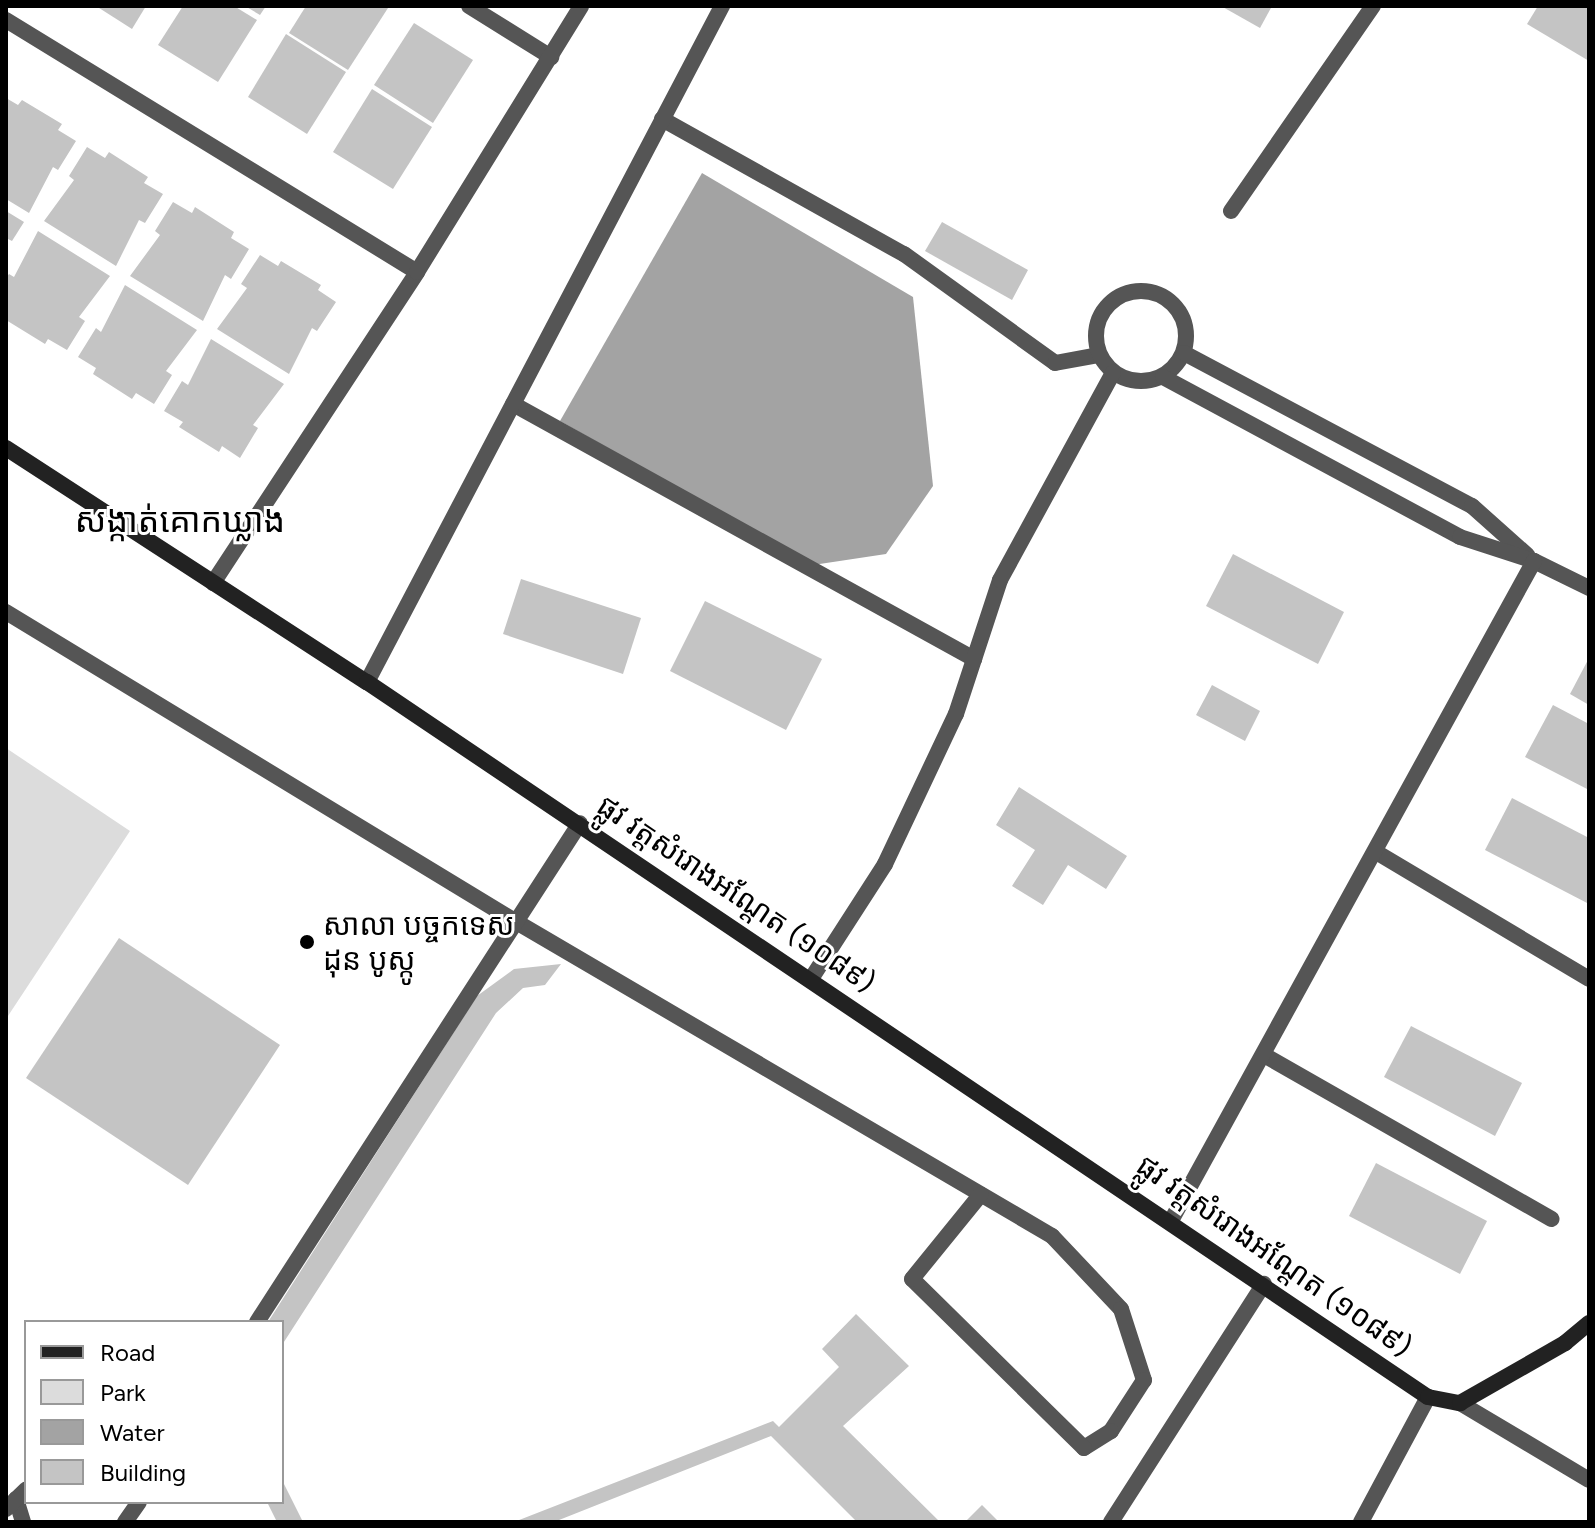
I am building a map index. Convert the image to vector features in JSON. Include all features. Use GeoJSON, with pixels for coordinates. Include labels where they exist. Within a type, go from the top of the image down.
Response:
{"type":"FeatureCollection","features":[{"type":"Feature","properties":{"kind":"main road","name":"ផ្លូវ វត្តសំរោងអណ្ដែត (១០៨៩)"},"geometry":{"type":"LineString","coordinates":[[6,448],[580,823],[1172,1219],[1428,1397]]}},
{"type":"Feature","properties":{"kind":"main road"},"geometry":{"type":"LineString","coordinates":[[1428,1397],[1460,1403],[1553,1351],[1589,1323]]}},
{"type":"Feature","properties":{"kind":"street"},"geometry":{"type":"LineString","coordinates":[[469,6],[551,57]]}},
{"type":"Feature","properties":{"kind":"street"},"geometry":{"type":"LineString","coordinates":[[213,583],[417,272],[581,6]]}},
{"type":"Feature","properties":{"kind":"street"},"geometry":{"type":"LineString","coordinates":[[367,682],[722,6]]}},
{"type":"Feature","properties":{"kind":"street"},"geometry":{"type":"LineString","coordinates":[[1231,211],[1373,6]]}},
{"type":"Feature","properties":{"kind":"street"},"geometry":{"type":"LineString","coordinates":[[6,20],[417,272]]}},
{"type":"Feature","properties":{"kind":"street"},"geometry":{"type":"LineString","coordinates":[[662,119],[904,254],[1055,363],[1099,355]]}},
{"type":"Feature","properties":{"kind":"street"},"geometry":{"type":"LineString","coordinates":[[1138,290],[1168,298],[1186,323],[1184,353],[1163,377],[1137,383],[1113,373],[1099,355],[1095,333],[1101,312],[1117,296],[1138,290]]}},
{"type":"Feature","properties":{"kind":"street"},"geometry":{"type":"LineString","coordinates":[[1184,353],[1472,506],[1534,561]]}},
{"type":"Feature","properties":{"kind":"street"},"geometry":{"type":"LineString","coordinates":[[811,979],[885,864],[956,714],[1000,580],[1113,373]]}},
{"type":"Feature","properties":{"kind":"street"},"geometry":{"type":"LineString","coordinates":[[1163,377],[1460,537],[1534,561],[1589,588]]}},
{"type":"Feature","properties":{"kind":"street"},"geometry":{"type":"LineString","coordinates":[[513,404],[974,659]]}},
{"type":"Feature","properties":{"kind":"street"},"geometry":{"type":"LineString","coordinates":[[1172,1219],[1534,561]]}},
{"type":"Feature","properties":{"kind":"street"},"geometry":{"type":"LineString","coordinates":[[6,612],[513,920],[981,1194],[1052,1236],[1121,1309],[1144,1380],[1111,1431],[1084,1448],[912,1279],[981,1194]]}},
{"type":"Feature","properties":{"kind":"street"},"geometry":{"type":"LineString","coordinates":[[258,1320],[513,920],[580,823]]}},
{"type":"Feature","properties":{"kind":"street"},"geometry":{"type":"LineString","coordinates":[[1376,852],[1589,979]]}},
{"type":"Feature","properties":{"kind":"street"},"geometry":{"type":"LineString","coordinates":[[1264,1055],[1551,1219]]}},
{"type":"Feature","properties":{"kind":"street"},"geometry":{"type":"LineString","coordinates":[[1111,1522],[1264,1284]]}},
{"type":"Feature","properties":{"kind":"street"},"geometry":{"type":"LineString","coordinates":[[1361,1522],[1428,1397]]}},
{"type":"Feature","properties":{"kind":"street"},"geometry":{"type":"LineString","coordinates":[[1460,1403],[1589,1480]]}},
{"type":"Feature","properties":{"kind":"street"},"geometry":{"type":"LineString","coordinates":[[16,1499],[23,1522]]}},
{"type":"Feature","properties":{"kind":"street"},"geometry":{"type":"LineString","coordinates":[[125,1522],[138,1504]]}},
{"type":"Feature","properties":{"kind":"green space"},"geometry":{"type":"Polygon","coordinates":[[[6,748],[130,831],[6,1019],[6,748]]]}},
{"type":"Feature","properties":{"kind":"water"},"geometry":{"type":"Polygon","coordinates":[[[702,173],[913,297],[933,486],[886,554],[813,565],[560,421],[702,173]]]}},
{"type":"Feature","properties":{"kind":"building"},"geometry":{"type":"Polygon","coordinates":[[[96,6],[146,6],[132,29],[96,6]]]}},
{"type":"Feature","properties":{"kind":"building"},"geometry":{"type":"Polygon","coordinates":[[[183,6],[234,6],[257,20],[218,82],[158,45],[183,6]]]}},
{"type":"Feature","properties":{"kind":"building"},"geometry":{"type":"Polygon","coordinates":[[[245,6],[266,6],[260,15],[245,6]]]}},
{"type":"Feature","properties":{"kind":"building"},"geometry":{"type":"Polygon","coordinates":[[[306,6],[388,8],[348,70],[289,33],[306,6]]]}},
{"type":"Feature","properties":{"kind":"building"},"geometry":{"type":"Polygon","coordinates":[[[1221,6],[1272,6],[1260,28],[1221,6]]]}},
{"type":"Feature","properties":{"kind":"building"},"geometry":{"type":"Polygon","coordinates":[[[1538,6],[1589,6],[1589,61],[1527,24],[1538,6]]]}},
{"type":"Feature","properties":{"kind":"building"},"geometry":{"type":"Polygon","coordinates":[[[414,23],[473,60],[433,123],[374,85],[414,23]]]}},
{"type":"Feature","properties":{"kind":"building"},"geometry":{"type":"Polygon","coordinates":[[[286,34],[346,72],[307,134],[248,97],[286,34]]]}},
{"type":"Feature","properties":{"kind":"building"},"geometry":{"type":"Polygon","coordinates":[[[372,89],[432,127],[393,189],[333,152],[372,89]]]}},
{"type":"Feature","properties":{"kind":"building"},"geometry":{"type":"Polygon","coordinates":[[[6,98],[18,105],[22,100],[62,124],[58,130],[76,141],[58,170],[53,167],[29,213],[6,199],[6,98]]]}},
{"type":"Feature","properties":{"kind":"building"},"geometry":{"type":"Polygon","coordinates":[[[87,147],[105,158],[109,152],[148,177],[144,183],[163,194],[145,223],[139,220],[116,266],[44,221],[74,180],[69,176],[87,147]]]}},
{"type":"Feature","properties":{"kind":"building"},"geometry":{"type":"Polygon","coordinates":[[[173,202],[192,213],[195,207],[234,232],[231,238],[249,249],[231,279],[225,275],[203,321],[130,276],[160,235],[155,231],[173,202]]]}},
{"type":"Feature","properties":{"kind":"building"},"geometry":{"type":"Polygon","coordinates":[[[6,211],[24,222],[12,241],[6,238],[6,211]]]}},
{"type":"Feature","properties":{"kind":"building"},"geometry":{"type":"Polygon","coordinates":[[[942,222],[1028,270],[1012,300],[925,251],[942,222]]]}},
{"type":"Feature","properties":{"kind":"building"},"geometry":{"type":"Polygon","coordinates":[[[38,231],[110,276],[79,317],[85,321],[67,350],[48,339],[45,344],[6,320],[6,278],[9,274],[14,277],[38,231]]]}},
{"type":"Feature","properties":{"kind":"building"},"geometry":{"type":"Polygon","coordinates":[[[260,255],[278,266],[281,261],[321,285],[318,290],[336,302],[317,331],[312,328],[289,374],[217,329],[247,288],[241,284],[260,255]]]}},
{"type":"Feature","properties":{"kind":"building"},"geometry":{"type":"Polygon","coordinates":[[[125,285],[197,330],[166,371],[172,375],[154,404],[136,393],[132,399],[93,374],[96,368],[78,357],[96,328],[101,332],[125,285]]]}},
{"type":"Feature","properties":{"kind":"building"},"geometry":{"type":"Polygon","coordinates":[[[211,339],[284,384],[253,425],[258,428],[240,458],[222,446],[219,452],[179,427],[183,422],[164,411],[182,381],[188,385],[211,339]]]}},
{"type":"Feature","properties":{"kind":"building"},"geometry":{"type":"Polygon","coordinates":[[[1233,554],[1344,612],[1318,664],[1206,606],[1233,554]]]}},
{"type":"Feature","properties":{"kind":"building"},"geometry":{"type":"Polygon","coordinates":[[[521,579],[641,618],[623,674],[503,634],[521,579]]]}},
{"type":"Feature","properties":{"kind":"building"},"geometry":{"type":"Polygon","coordinates":[[[705,601],[822,659],[786,730],[670,671],[705,601]]]}},
{"type":"Feature","properties":{"kind":"building"},"geometry":{"type":"Polygon","coordinates":[[[1589,658],[1589,705],[1570,694],[1589,658]]]}},
{"type":"Feature","properties":{"kind":"building"},"geometry":{"type":"Polygon","coordinates":[[[1212,685],[1260,711],[1245,741],[1196,715],[1212,685]]]}},
{"type":"Feature","properties":{"kind":"building"},"geometry":{"type":"Polygon","coordinates":[[[1553,705],[1589,724],[1589,790],[1525,757],[1553,705]]]}},
{"type":"Feature","properties":{"kind":"building"},"geometry":{"type":"Polygon","coordinates":[[[1019,787],[1127,856],[1106,889],[1068,865],[1043,905],[1012,886],[1035,850],[996,825],[1019,787]]]}},
{"type":"Feature","properties":{"kind":"building"},"geometry":{"type":"Polygon","coordinates":[[[1512,798],[1589,838],[1589,904],[1485,850],[1512,798]]]}},
{"type":"Feature","properties":{"kind":"building"},"geometry":{"type":"Polygon","coordinates":[[[119,938],[280,1045],[188,1185],[26,1078],[119,938]]]}},
{"type":"Feature","properties":{"kind":"building"},"geometry":{"type":"Polygon","coordinates":[[[561,964],[545,985],[523,988],[496,1013],[284,1342],[284,1320],[269,1320],[477,996],[514,969],[561,964]]]}},
{"type":"Feature","properties":{"kind":"building"},"geometry":{"type":"Polygon","coordinates":[[[1411,1026],[1522,1083],[1495,1136],[1384,1077],[1411,1026]]]}},
{"type":"Feature","properties":{"kind":"building"},"geometry":{"type":"Polygon","coordinates":[[[1376,1163],[1487,1221],[1460,1274],[1349,1216],[1376,1163]]]}},
{"type":"Feature","properties":{"kind":"building"},"geometry":{"type":"Polygon","coordinates":[[[856,1314],[909,1366],[843,1426],[940,1522],[857,1522],[771,1436],[554,1522],[514,1522],[773,1421],[779,1427],[839,1367],[822,1349],[856,1314]]]}},
{"type":"Feature","properties":{"kind":"building"},"geometry":{"type":"Polygon","coordinates":[[[284,1484],[303,1522],[277,1522],[268,1504],[284,1504],[284,1484]]]}},
{"type":"Feature","properties":{"kind":"building"},"geometry":{"type":"Polygon","coordinates":[[[982,1505],[999,1522],[965,1522],[982,1505]]]}},
{"type":"Feature","properties":{"kind":"place","name":"សាលា បច្ចកទេស ដុន បូស្កូ"},"geometry":{"type":"Point","coordinates":[307,942]}},
{"type":"Feature","properties":{"kind":"district","name":"សង្កាត់គោកឃ្លាង"},"geometry":{"type":"Point","coordinates":[180,521]}}]}
